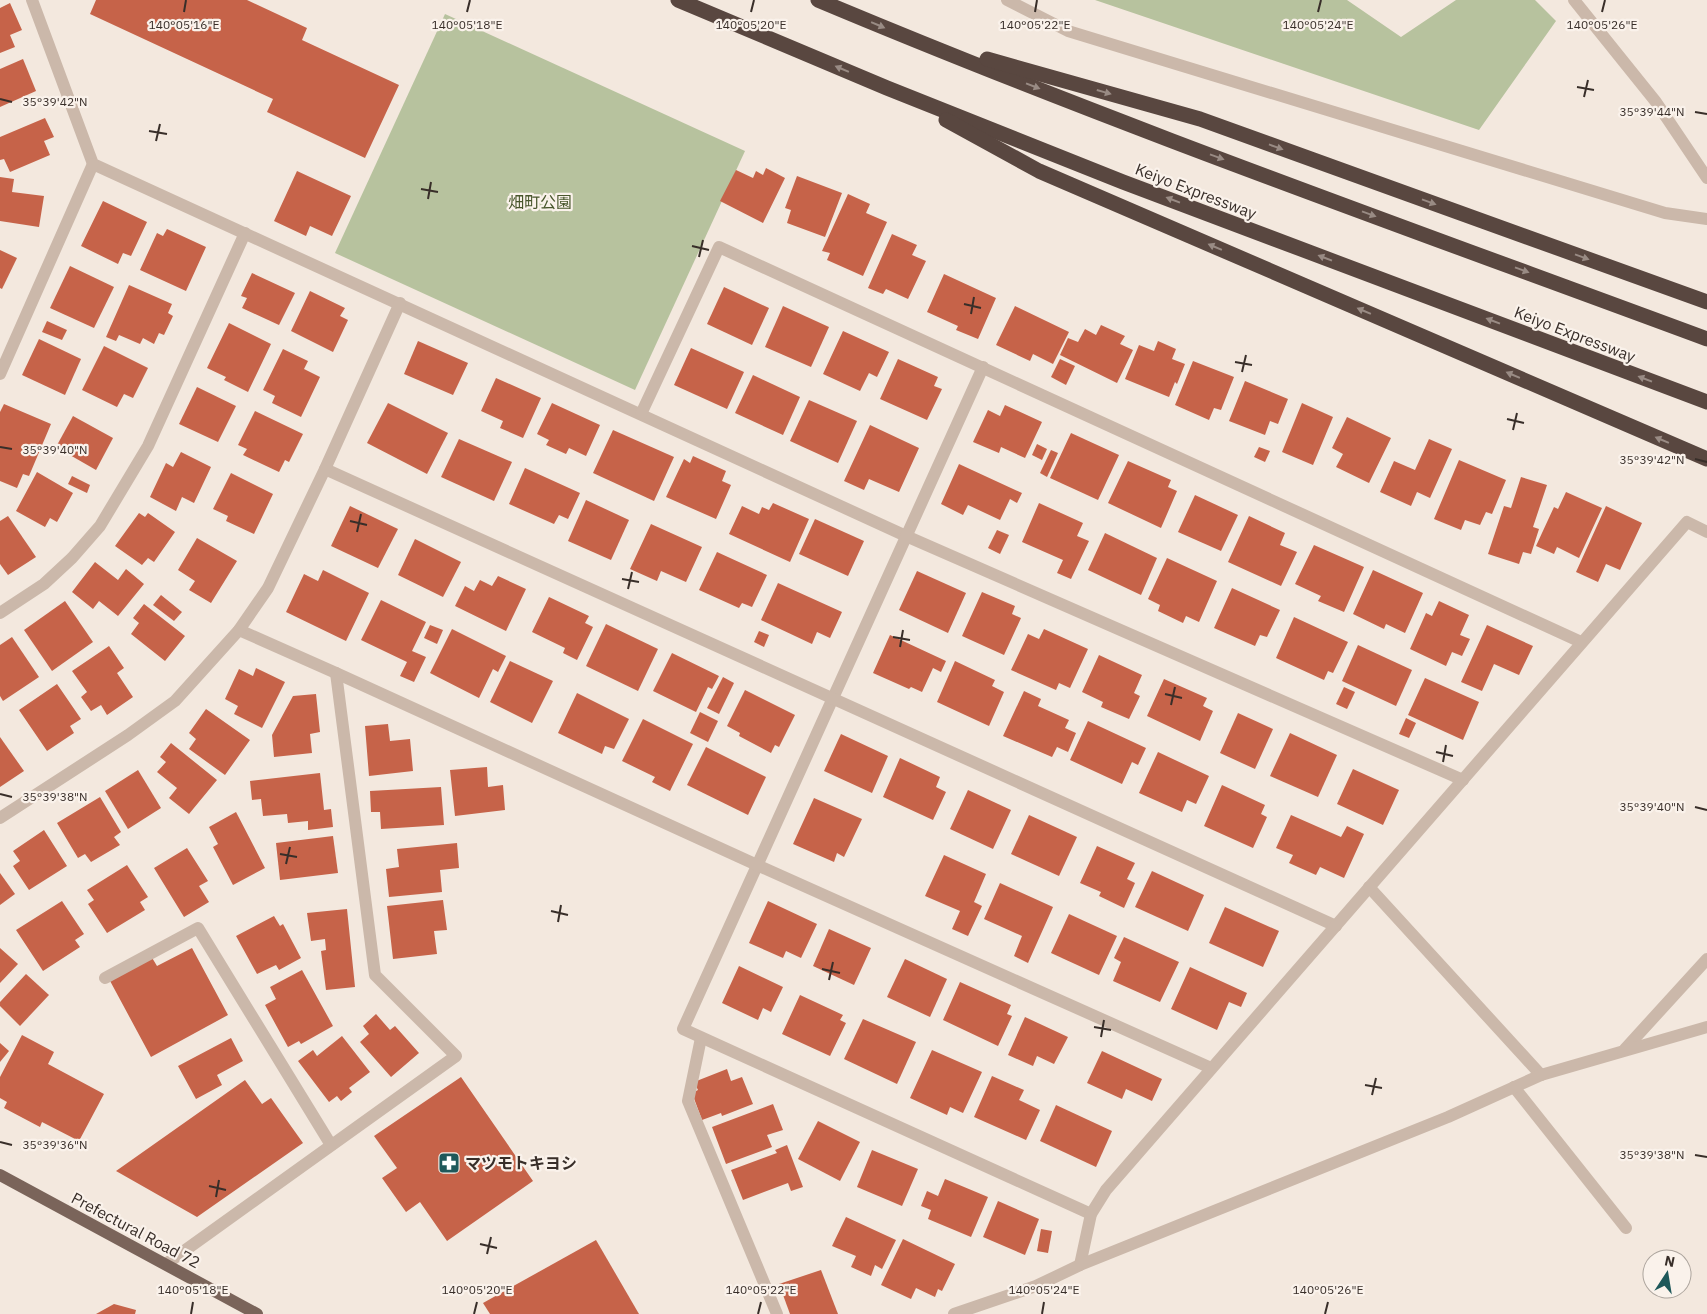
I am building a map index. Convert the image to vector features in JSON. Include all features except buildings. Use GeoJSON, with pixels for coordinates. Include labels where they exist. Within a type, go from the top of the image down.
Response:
{"type":"FeatureCollection","features":[{"type":"Feature","properties":{"kind":"highway","name":"Keiyo Expressway"},"geometry":{"type":"LineString","coordinates":[[678,0],[887,88],[1123,182],[1707,402]]}},
{"type":"Feature","properties":{"kind":"highway"},"geometry":{"type":"LineString","coordinates":[[818,0],[906,37],[1152,133],[1707,339]]}},
{"type":"Feature","properties":{"kind":"highway"},"geometry":{"type":"LineString","coordinates":[[906,37],[1200,119],[1707,302]]}},
{"type":"Feature","properties":{"kind":"highway"},"geometry":{"type":"LineString","coordinates":[[887,88],[1039,171],[1707,459]]}},
{"type":"Feature","properties":{"kind":"main road","name":"Prefectural Road 72"},"geometry":{"type":"LineString","coordinates":[[0,1175],[257,1314]]}},
{"type":"Feature","properties":{"kind":"street"},"geometry":{"type":"LineString","coordinates":[[0,372],[93,164],[32,0]]}},
{"type":"Feature","properties":{"kind":"street"},"geometry":{"type":"LineString","coordinates":[[1007,0],[1068,31],[1665,213],[1707,219]]}},
{"type":"Feature","properties":{"kind":"street"},"geometry":{"type":"LineString","coordinates":[[1574,0],[1656,102],[1707,178]]}},
{"type":"Feature","properties":{"kind":"street"},"geometry":{"type":"LineString","coordinates":[[93,164],[906,536],[1463,780]]}},
{"type":"Feature","properties":{"kind":"street"},"geometry":{"type":"LineString","coordinates":[[0,613],[44,584],[72,558],[100,526],[148,446],[245,233]]}},
{"type":"Feature","properties":{"kind":"street"},"geometry":{"type":"LineString","coordinates":[[641,414],[719,247],[1581,642]]}},
{"type":"Feature","properties":{"kind":"street"},"geometry":{"type":"LineString","coordinates":[[0,818],[128,735],[175,700],[239,630],[268,588],[325,469],[400,303]]}},
{"type":"Feature","properties":{"kind":"street"},"geometry":{"type":"LineString","coordinates":[[983,367],[682,1029],[1091,1214]]}},
{"type":"Feature","properties":{"kind":"street"},"geometry":{"type":"LineString","coordinates":[[325,469],[1336,926]]}},
{"type":"Feature","properties":{"kind":"street"},"geometry":{"type":"LineString","coordinates":[[1080,1265],[1091,1214],[1106,1190],[1687,522],[1707,532]]}},
{"type":"Feature","properties":{"kind":"street"},"geometry":{"type":"LineString","coordinates":[[239,630],[1211,1068]]}},
{"type":"Feature","properties":{"kind":"street"},"geometry":{"type":"LineString","coordinates":[[166,1264],[456,1056],[376,975],[336,673]]}},
{"type":"Feature","properties":{"kind":"street"},"geometry":{"type":"LineString","coordinates":[[1369,887],[1541,1075]]}},
{"type":"Feature","properties":{"kind":"street"},"geometry":{"type":"LineString","coordinates":[[105,978],[198,928],[331,1145]]}},
{"type":"Feature","properties":{"kind":"street"},"geometry":{"type":"LineString","coordinates":[[1625,1049],[1707,959]]}},
{"type":"Feature","properties":{"kind":"street"},"geometry":{"type":"LineString","coordinates":[[954,1314],[1036,1286],[1080,1265],[1439,1120],[1541,1075],[1625,1049],[1707,1027]]}},
{"type":"Feature","properties":{"kind":"street"},"geometry":{"type":"LineString","coordinates":[[701,1038],[688,1100],[778,1314]]}},
{"type":"Feature","properties":{"kind":"street"},"geometry":{"type":"LineString","coordinates":[[1514,1086],[1626,1228]]}},
{"type":"Feature","properties":{"kind":"green space"},"geometry":{"type":"Polygon","coordinates":[[[1095,0],[1347,0],[1401,37],[1456,0],[1535,0],[1556,21],[1479,130],[1095,0]]]}},
{"type":"Feature","properties":{"kind":"green space","name":"畑町公園"},"geometry":{"type":"Polygon","coordinates":[[[445,14],[745,151],[635,390],[335,253],[445,14]]]}},
{"type":"Feature","properties":{"kind":"place","name":"マツモトキヨシ"},"geometry":{"type":"Point","coordinates":[449,1163]}}]}
